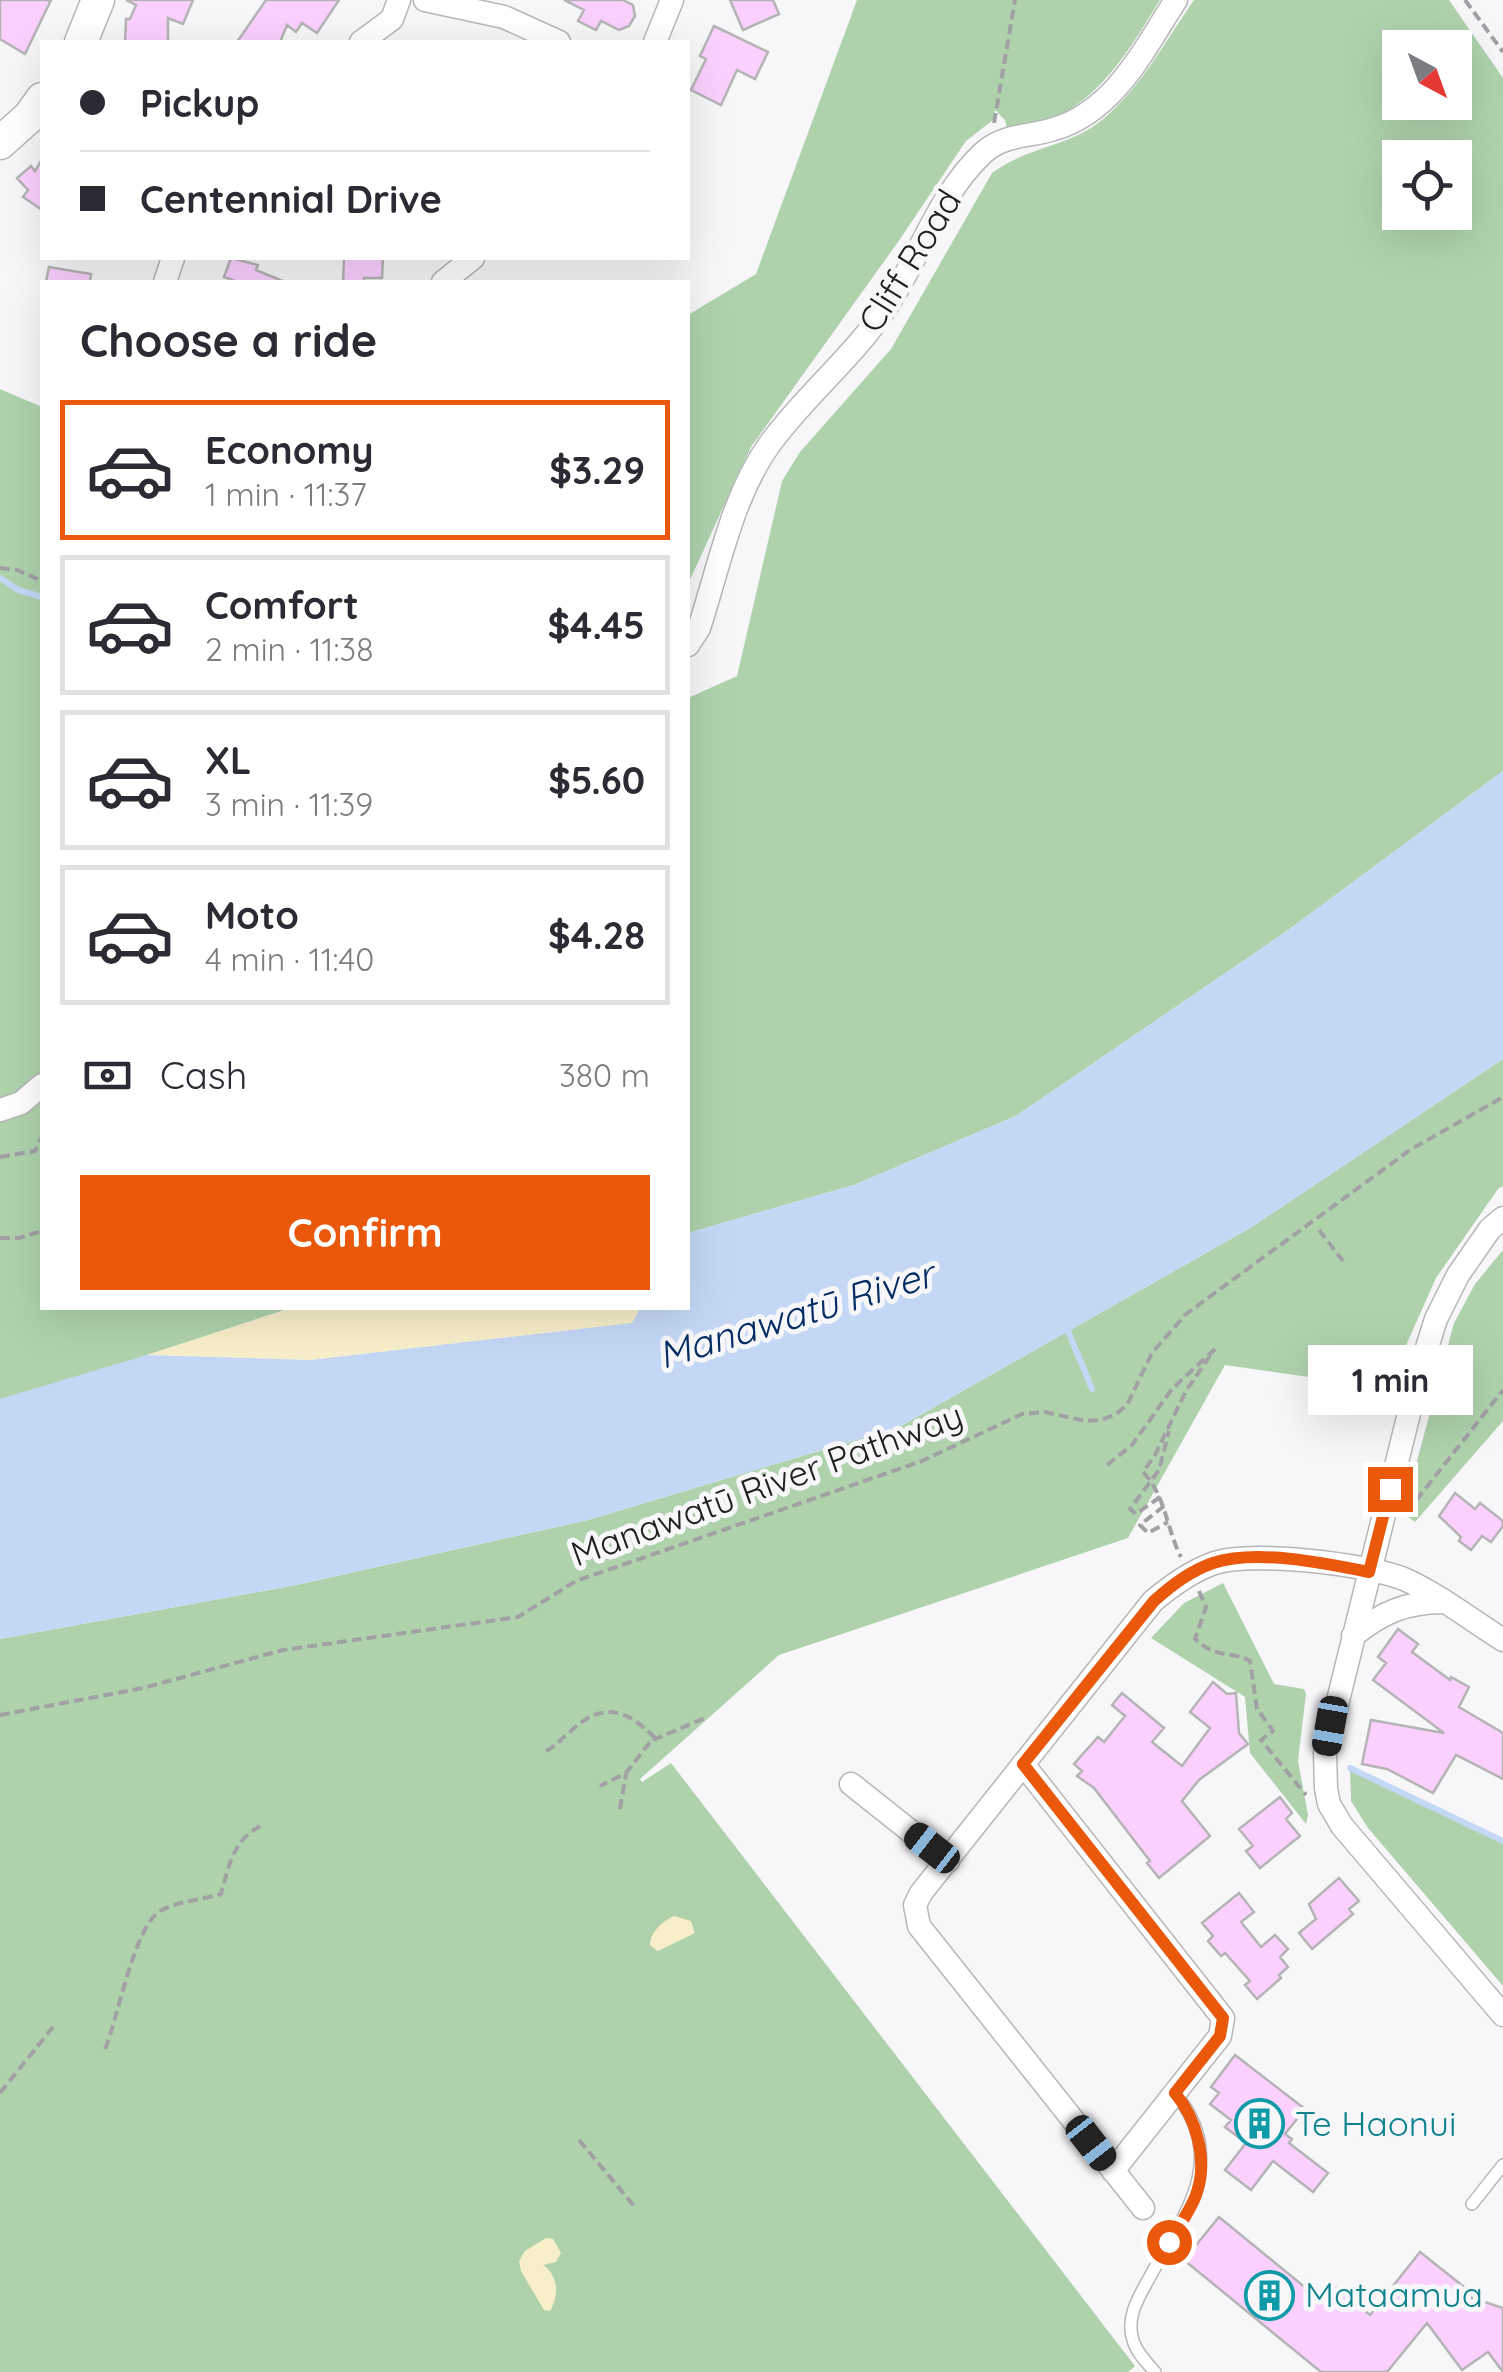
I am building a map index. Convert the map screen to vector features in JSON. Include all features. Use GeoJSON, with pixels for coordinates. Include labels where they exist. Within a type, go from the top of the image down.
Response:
{"type":"FeatureCollection","features":[{"type":"Feature","properties":{"kind":"street"},"geometry":{"type":"LineString","coordinates":[[82,40],[98,0]]}},
{"type":"Feature","properties":{"kind":"street"},"geometry":{"type":"LineString","coordinates":[[364,40],[392,19],[399,0]]}},
{"type":"Feature","properties":{"kind":"street"},"geometry":{"type":"LineString","coordinates":[[425,0],[504,17],[555,40]]}},
{"type":"Feature","properties":{"kind":"street"},"geometry":{"type":"LineString","coordinates":[[656,40],[672,0]]}},
{"type":"Feature","properties":{"kind":"street"},"geometry":{"type":"LineString","coordinates":[[1000,141],[1057,129],[1106,100],[1176,0]]}},
{"type":"Feature","properties":{"kind":"street"},"geometry":{"type":"LineString","coordinates":[[0,143],[40,102]]}},
{"type":"Feature","properties":{"kind":"street","name":"Cliff Road"},"geometry":{"type":"LineString","coordinates":[[690,642],[699,628],[747,482],[768,446],[803,402],[871,330],[906,276],[946,199],[968,168],[1000,141]]}},
{"type":"Feature","properties":{"kind":"street"},"geometry":{"type":"LineString","coordinates":[[445,280],[470,260]]}},
{"type":"Feature","properties":{"kind":"street"},"geometry":{"type":"LineString","coordinates":[[0,1110],[20,1103],[40,1086]]}},
{"type":"Feature","properties":{"kind":"street"},"geometry":{"type":"LineString","coordinates":[[1503,1218],[1490,1229],[1458,1275],[1436,1320],[1325,1753],[1327,1793],[1342,1826],[1503,2015]]}},
{"type":"Feature","properties":{"kind":"street"},"geometry":{"type":"LineString","coordinates":[[1143,2208],[919,1926],[915,1905],[1154,1601],[1187,1570],[1247,1558],[1312,1562],[1406,1580],[1503,1640]]}},
{"type":"Feature","properties":{"kind":"street"},"geometry":{"type":"LineString","coordinates":[[1353,1636],[1378,1616],[1399,1607],[1443,1602]]}},
{"type":"Feature","properties":{"kind":"street"},"geometry":{"type":"LineString","coordinates":[[1023,1764],[1223,2018],[1220,2036],[1113,2171]]}},
{"type":"Feature","properties":{"kind":"street"},"geometry":{"type":"LineString","coordinates":[[850,1784],[948,1860]]}},
{"type":"Feature","properties":{"kind":"lane"},"geometry":{"type":"LineString","coordinates":[[1154,2372],[1133,2341],[1133,2308],[1197,2192],[1200,2170],[1194,2124],[1189,2110],[1175,2093]]}},
{"type":"Feature","properties":{"kind":"lane"},"geometry":{"type":"LineString","coordinates":[[1472,2204],[1503,2165]]}},
{"type":"Feature","properties":{"kind":"path"},"geometry":{"type":"LineString","coordinates":[[1000,141],[993,120],[1015,0]]}},
{"type":"Feature","properties":{"kind":"path"},"geometry":{"type":"LineString","coordinates":[[1465,0],[1503,52]]}},
{"type":"Feature","properties":{"kind":"path"},"geometry":{"type":"LineString","coordinates":[[0,568],[40,580]]}},
{"type":"Feature","properties":{"kind":"path","name":"Manawatū River Pathway"},"geometry":{"type":"LineString","coordinates":[[0,1715],[143,1688],[283,1650],[518,1617],[576,1580],[922,1460],[1022,1414],[1045,1412],[1085,1421],[1116,1414],[1127,1405],[1152,1354],[1186,1314],[1410,1150],[1503,1097]]}},
{"type":"Feature","properties":{"kind":"path"},"geometry":{"type":"LineString","coordinates":[[0,1157],[35,1151],[40,1140]]}},
{"type":"Feature","properties":{"kind":"path"},"geometry":{"type":"LineString","coordinates":[[1320,1230],[1343,1261]]}},
{"type":"Feature","properties":{"kind":"path"},"geometry":{"type":"LineString","coordinates":[[0,1238],[40,1232]]}},
{"type":"Feature","properties":{"kind":"path"},"geometry":{"type":"LineString","coordinates":[[1107,1465],[1132,1445],[1172,1389],[1214,1350],[1186,1392],[1143,1472],[1160,1497],[1173,1542],[1206,1607],[1195,1639],[1218,1655],[1250,1661],[1256,1710],[1272,1731],[1261,1740],[1304,1796],[1327,1793]]}},
{"type":"Feature","properties":{"kind":"path"},"geometry":{"type":"LineString","coordinates":[[1380,1528],[1398,1524],[1503,1390]]}},
{"type":"Feature","properties":{"kind":"path"},"geometry":{"type":"LineString","coordinates":[[1160,1497],[1136,1514],[1130,1509],[1164,1455],[1170,1426]]}},
{"type":"Feature","properties":{"kind":"path"},"geometry":{"type":"LineString","coordinates":[[1164,1506],[1140,1526],[1148,1533],[1168,1522]]}},
{"type":"Feature","properties":{"kind":"path"},"geometry":{"type":"LineString","coordinates":[[546,1752],[580,1724],[614,1710],[628,1714],[654,1737]]}},
{"type":"Feature","properties":{"kind":"path"},"geometry":{"type":"LineString","coordinates":[[600,1786],[626,1773],[642,1758],[654,1737],[706,1718]]}},
{"type":"Feature","properties":{"kind":"path"},"geometry":{"type":"LineString","coordinates":[[620,1809],[626,1773]]}},
{"type":"Feature","properties":{"kind":"path"},"geometry":{"type":"LineString","coordinates":[[105,2049],[118,2018],[131,1962],[154,1915],[220,1894],[233,1853],[245,1834],[262,1826]]}},
{"type":"Feature","properties":{"kind":"path"},"geometry":{"type":"LineString","coordinates":[[0,2092],[53,2027]]}},
{"type":"Feature","properties":{"kind":"path"},"geometry":{"type":"LineString","coordinates":[[579,2140],[634,2206]]}},
{"type":"Feature","properties":{"kind":"green space"},"geometry":{"type":"Polygon","coordinates":[[[857,0],[1160,0],[1115,67],[1072,108],[1049,120],[1007,129],[1005,120],[995,110],[993,120],[966,141],[751,447],[690,580],[690,314],[756,274],[857,0]]]}},
{"type":"Feature","properties":{"kind":"green space"},"geometry":{"type":"Polygon","coordinates":[[[1194,0],[1449,0],[1470,30],[1382,30],[1382,120],[1472,120],[1472,33],[1503,78],[1503,771],[1287,931],[1016,1116],[854,1185],[690,1232],[690,697],[737,676],[782,481],[800,452],[891,349],[992,173],[1091,128],[1135,86],[1194,0]]]}},
{"type":"Feature","properties":{"kind":"green space"},"geometry":{"type":"Polygon","coordinates":[[[0,389],[40,406],[40,1075],[0,1101],[0,389]]]}},
{"type":"Feature","properties":{"kind":"green space"},"geometry":{"type":"Polygon","coordinates":[[[1503,1059],[1503,1186],[1436,1278],[1387,1388],[1225,1365],[1128,1538],[779,1655],[640,1779],[642,1782],[671,1763],[1135,2366],[1128,2372],[0,2372],[0,1639],[296,1585],[588,1520],[899,1427],[1250,1228],[1503,1059]]]}},
{"type":"Feature","properties":{"kind":"green space"},"geometry":{"type":"Polygon","coordinates":[[[40,1096],[40,1310],[285,1310],[0,1399],[0,1117],[40,1096]]]}},
{"type":"Feature","properties":{"kind":"green space"},"geometry":{"type":"Polygon","coordinates":[[[1503,1250],[1503,1421],[1415,1522],[1403,1513],[1454,1323],[1475,1284],[1503,1250]]]}},
{"type":"Feature","properties":{"kind":"green space"},"geometry":{"type":"Polygon","coordinates":[[[1223,1583],[1274,1684],[1304,1689],[1306,1694],[1298,1761],[1308,1815],[1306,1824],[1250,1753],[1245,1697],[1151,1638],[1184,1603],[1223,1583]]]}},
{"type":"Feature","properties":{"kind":"green space"},"geometry":{"type":"Polygon","coordinates":[[[1350,1768],[1503,1841],[1503,1986],[1368,1828],[1351,1801],[1350,1768]]]}},
{"type":"Feature","properties":{"kind":"sand"},"geometry":{"type":"Polygon","coordinates":[[[285,1310],[639,1310],[632,1323],[310,1360],[147,1355],[285,1310]]]}},
{"type":"Feature","properties":{"kind":"sand"},"geometry":{"type":"Polygon","coordinates":[[[674,1916],[691,1921],[695,1933],[658,1951],[650,1945],[652,1936],[674,1916]]]}},
{"type":"Feature","properties":{"kind":"sand"},"geometry":{"type":"Polygon","coordinates":[[[546,2238],[553,2239],[561,2253],[556,2262],[543,2265],[556,2286],[550,2311],[544,2310],[519,2261],[525,2251],[546,2238]]]}},
{"type":"Feature","properties":{"kind":"water","name":"Manawatū River"},"geometry":{"type":"Polygon","coordinates":[[[1503,771],[1503,1059],[1250,1228],[899,1427],[588,1520],[296,1585],[0,1639],[0,1399],[147,1355],[310,1360],[632,1323],[639,1310],[690,1310],[690,1232],[854,1185],[1016,1116],[1287,931],[1503,771]]]}},
{"type":"Feature","properties":{"kind":"building"},"geometry":{"type":"Polygon","coordinates":[[[0,0],[51,0],[25,54],[0,39],[0,0]]]}},
{"type":"Feature","properties":{"kind":"building"},"geometry":{"type":"Polygon","coordinates":[[[126,0],[193,0],[183,24],[168,18],[168,40],[125,40],[126,19],[130,19],[136,5],[126,0]]]}},
{"type":"Feature","properties":{"kind":"building"},"geometry":{"type":"Polygon","coordinates":[[[266,0],[339,0],[317,33],[302,23],[296,32],[287,25],[281,40],[238,40],[266,0]]]}},
{"type":"Feature","properties":{"kind":"building"},"geometry":{"type":"Polygon","coordinates":[[[564,0],[623,0],[633,5],[635,16],[629,26],[619,30],[601,21],[596,30],[578,21],[584,10],[564,0]]]}},
{"type":"Feature","properties":{"kind":"building"},"geometry":{"type":"Polygon","coordinates":[[[730,0],[773,0],[779,14],[743,30],[730,0]]]}},
{"type":"Feature","properties":{"kind":"building"},"geometry":{"type":"Polygon","coordinates":[[[714,26],[768,52],[755,79],[737,70],[721,105],[691,90],[706,59],[700,56],[714,26]]]}},
{"type":"Feature","properties":{"kind":"building"},"geometry":{"type":"Polygon","coordinates":[[[40,162],[40,209],[23,197],[28,190],[17,178],[31,166],[35,171],[40,162]]]}},
{"type":"Feature","properties":{"kind":"building"},"geometry":{"type":"Polygon","coordinates":[[[230,260],[239,260],[258,265],[256,270],[280,280],[232,280],[224,277],[230,260]]]}},
{"type":"Feature","properties":{"kind":"building"},"geometry":{"type":"Polygon","coordinates":[[[344,260],[383,260],[382,278],[343,280],[344,260]]]}},
{"type":"Feature","properties":{"kind":"building"},"geometry":{"type":"Polygon","coordinates":[[[49,267],[91,274],[90,280],[46,280],[49,267]]]}},
{"type":"Feature","properties":{"kind":"building"},"geometry":{"type":"Polygon","coordinates":[[[1455,1493],[1475,1509],[1480,1503],[1503,1521],[1491,1542],[1482,1536],[1471,1550],[1439,1516],[1455,1493]]]}},
{"type":"Feature","properties":{"kind":"building"},"geometry":{"type":"Polygon","coordinates":[[[1398,1629],[1418,1644],[1412,1652],[1450,1680],[1451,1677],[1469,1687],[1459,1707],[1503,1733],[1503,1779],[1456,1755],[1433,1793],[1387,1769],[1362,1764],[1371,1720],[1444,1733],[1373,1680],[1386,1663],[1378,1657],[1398,1629]]]}},
{"type":"Feature","properties":{"kind":"building"},"geometry":{"type":"Polygon","coordinates":[[[1213,1682],[1227,1694],[1236,1693],[1239,1733],[1248,1744],[1199,1780],[1182,1801],[1210,1836],[1159,1878],[1094,1788],[1077,1776],[1082,1771],[1074,1764],[1098,1737],[1104,1742],[1125,1716],[1112,1705],[1122,1693],[1164,1728],[1152,1742],[1182,1766],[1210,1728],[1190,1712],[1213,1682]]]}},
{"type":"Feature","properties":{"kind":"building"},"geometry":{"type":"Polygon","coordinates":[[[1280,1797],[1292,1813],[1286,1819],[1300,1836],[1260,1868],[1246,1851],[1253,1846],[1239,1829],[1280,1797]]]}},
{"type":"Feature","properties":{"kind":"building"},"geometry":{"type":"Polygon","coordinates":[[[1339,1878],[1359,1901],[1349,1909],[1353,1914],[1312,1949],[1299,1933],[1316,1919],[1309,1904],[1339,1878]]]}},
{"type":"Feature","properties":{"kind":"building"},"geometry":{"type":"Polygon","coordinates":[[[1239,1893],[1254,1912],[1241,1922],[1261,1947],[1275,1935],[1288,1949],[1280,1957],[1288,1967],[1257,1999],[1245,1985],[1250,1981],[1225,1953],[1221,1956],[1208,1941],[1213,1936],[1202,1923],[1239,1893]]]}},
{"type":"Feature","properties":{"kind":"building","name":"Te Haonui"},"geometry":{"type":"Polygon","coordinates":[[[1235,2055],[1305,2109],[1285,2134],[1292,2139],[1289,2143],[1328,2173],[1313,2192],[1273,2161],[1251,2190],[1225,2170],[1246,2143],[1225,2127],[1231,2120],[1210,2104],[1219,2093],[1211,2087],[1235,2055]]]}},
{"type":"Feature","properties":{"kind":"building"},"geometry":{"type":"Polygon","coordinates":[[[1219,2217],[1323,2302],[1336,2287],[1370,2315],[1420,2252],[1468,2290],[1463,2295],[1503,2308],[1503,2372],[1488,2352],[1462,2370],[1427,2323],[1387,2372],[1321,2372],[1184,2260],[1219,2217]]]}},
{"type":"Feature","properties":{"kind":"waterway"},"geometry":{"type":"LineString","coordinates":[[0,578],[18,590],[40,596]]}},
{"type":"Feature","properties":{"kind":"waterway"},"geometry":{"type":"LineString","coordinates":[[1066,1326],[1092,1389]]}},
{"type":"Feature","properties":{"kind":"waterway"},"geometry":{"type":"LineString","coordinates":[[1350,1768],[1503,1841]]}},
{"type":"Feature","properties":{"kind":"place","name":"Te Haonui"},"geometry":{"type":"Point","coordinates":[1260,2124]}},
{"type":"Feature","properties":{"kind":"place","name":"Mataamua"},"geometry":{"type":"Point","coordinates":[1270,2295]}},
{"type":"Feature","properties":{"kind":"route"},"geometry":{"type":"LineString","coordinates":[[1169,2242],[1197,2192],[1200,2170],[1198,2136],[1189,2110],[1175,2093],[1220,2036],[1223,2018],[1023,1764],[1154,1601],[1172,1585],[1216,1562],[1247,1558],[1312,1562],[1369,1572],[1390,1489]]}}]}
